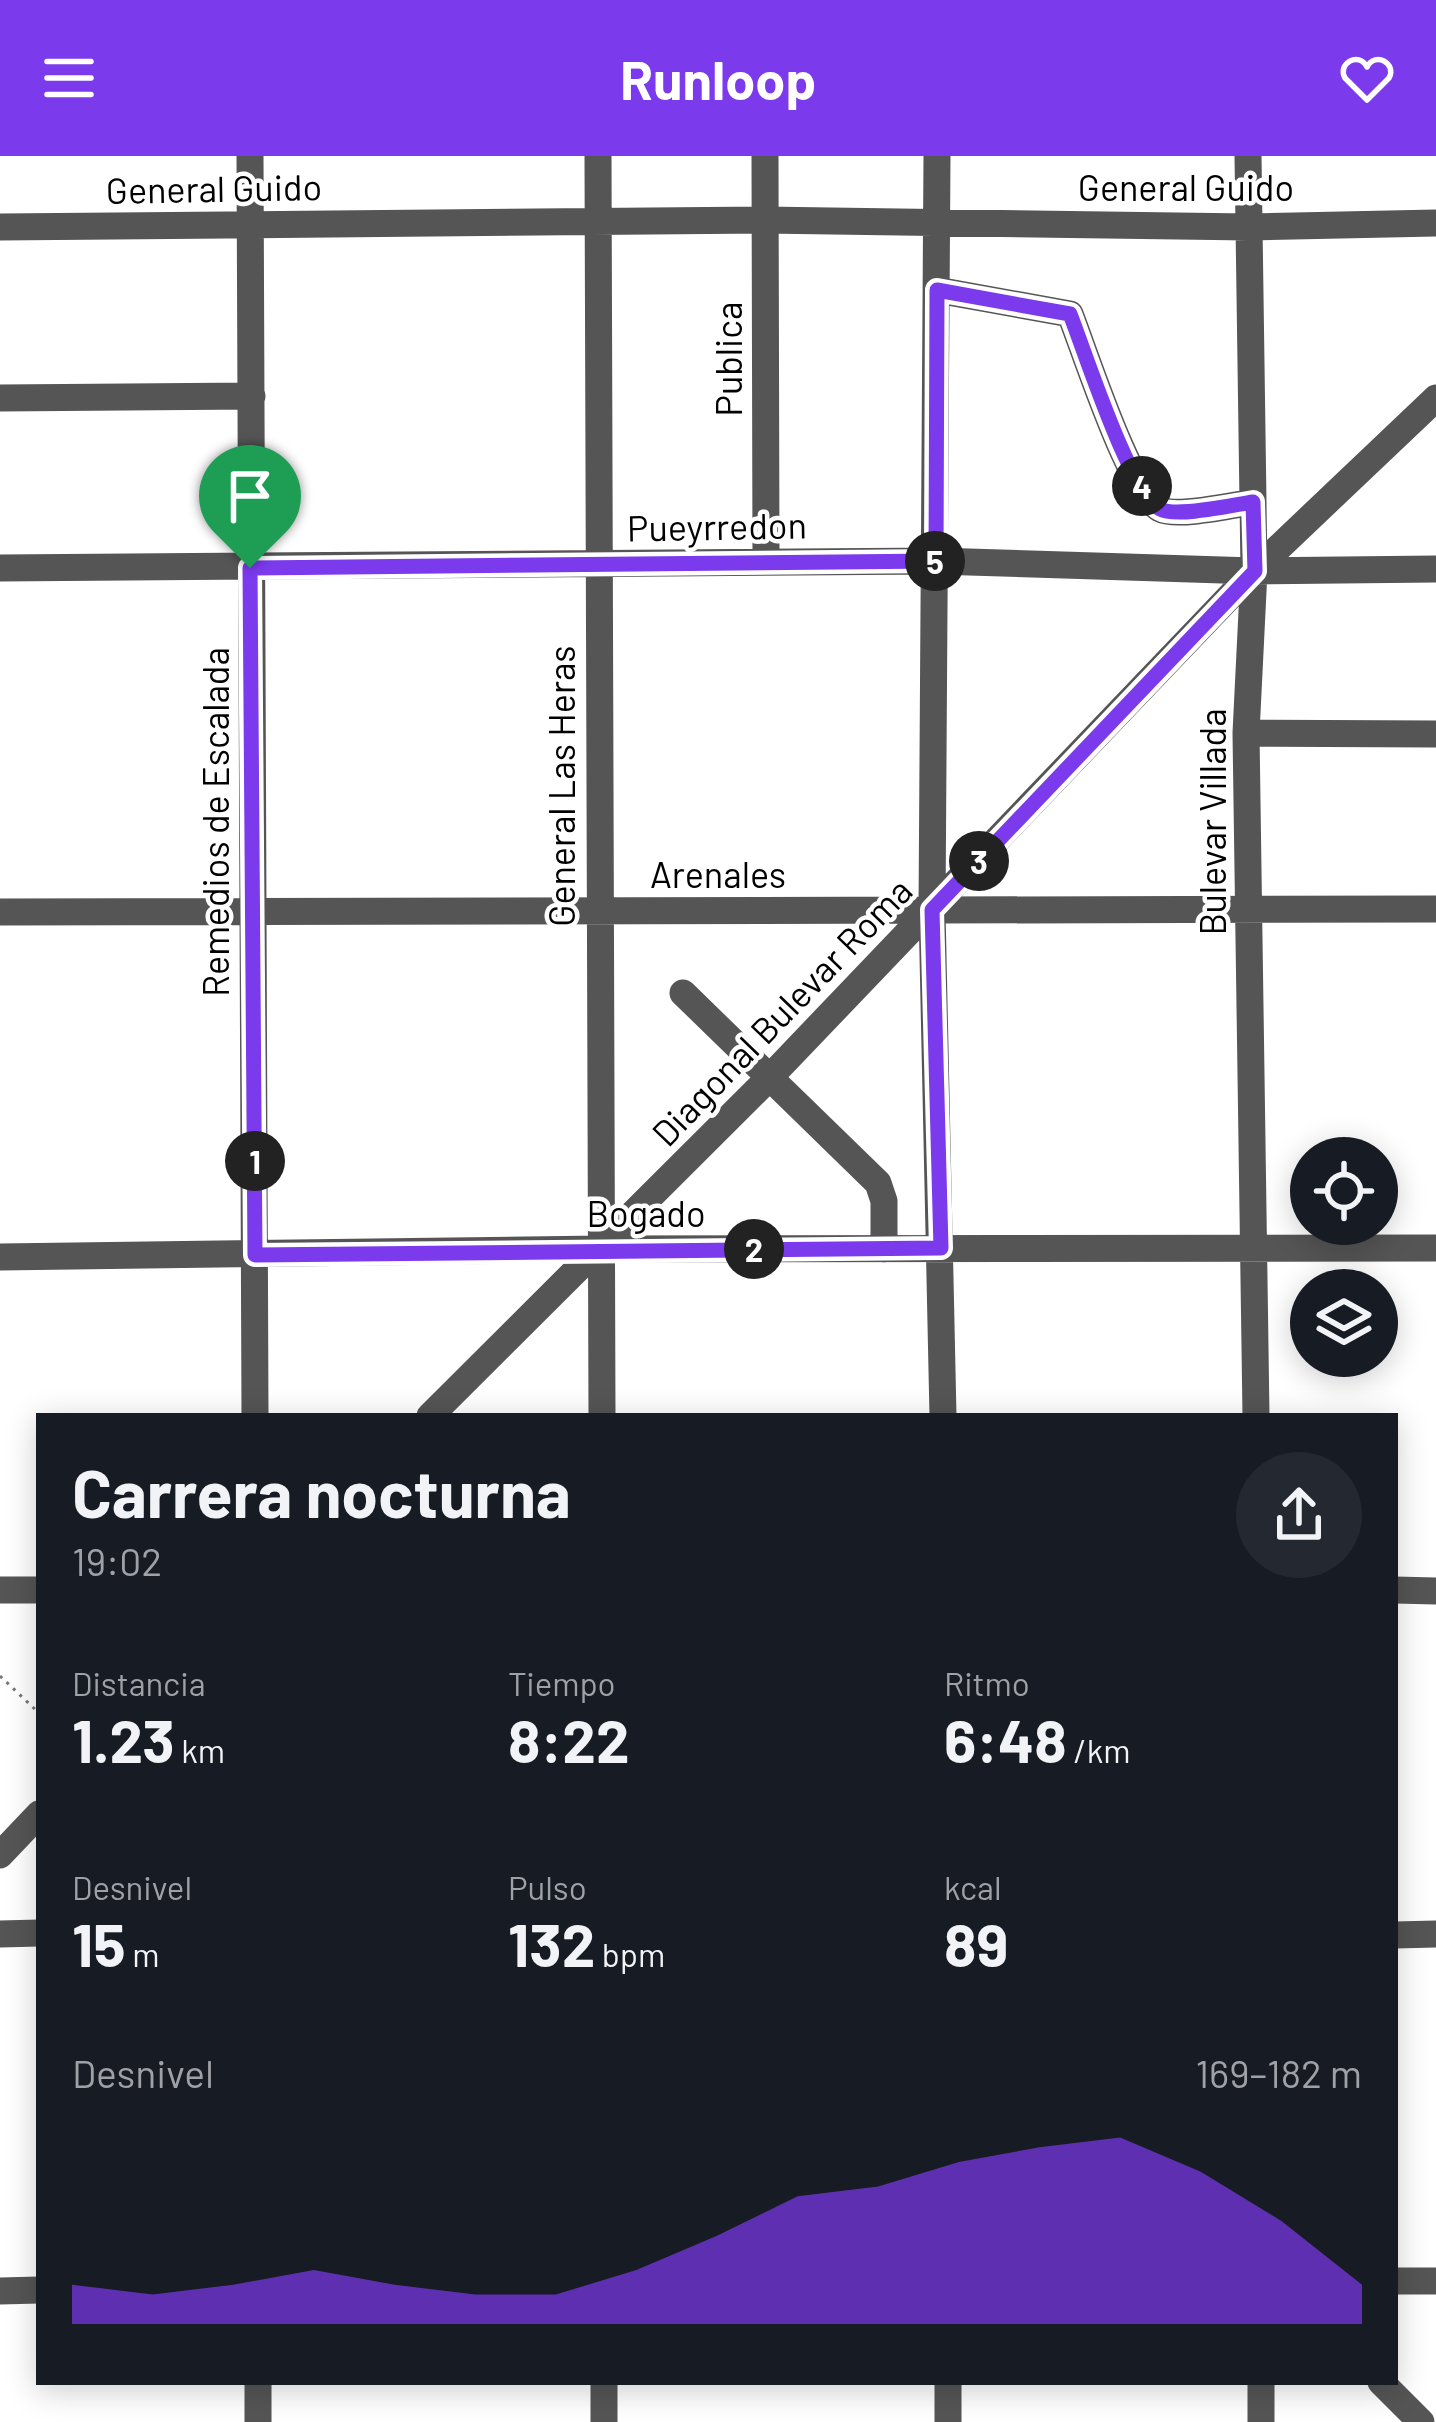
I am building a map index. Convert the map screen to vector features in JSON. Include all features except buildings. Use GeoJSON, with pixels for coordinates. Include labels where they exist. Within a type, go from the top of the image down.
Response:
{"type":"FeatureCollection","features":[{"type":"Feature","properties":{"kind":"street","name":"Remedios de Escalada"},"geometry":{"type":"LineString","coordinates":[[250,156],[256,1413]]}},
{"type":"Feature","properties":{"kind":"street","name":"General Las Heras"},"geometry":{"type":"LineString","coordinates":[[598,156],[602,1413]]}},
{"type":"Feature","properties":{"kind":"street","name":"Publica"},"geometry":{"type":"LineString","coordinates":[[765,156],[766,561]]}},
{"type":"Feature","properties":{"kind":"street"},"geometry":{"type":"LineString","coordinates":[[937,156],[932,910],[944,1413]]}},
{"type":"Feature","properties":{"kind":"street","name":"Bulevar Villada"},"geometry":{"type":"LineString","coordinates":[[1248,156],[1255,571],[1246,733],[1256,1413]]}},
{"type":"Feature","properties":{"kind":"street","name":"General Guido"},"geometry":{"type":"LineString","coordinates":[[0,227],[764,220],[1249,226],[1436,223]]}},
{"type":"Feature","properties":{"kind":"street"},"geometry":{"type":"LineString","coordinates":[[937,290],[1070,314],[1129,466],[1156,508],[1171,513],[1253,502]]}},
{"type":"Feature","properties":{"kind":"street"},"geometry":{"type":"LineString","coordinates":[[0,398],[252,396]]}},
{"type":"Feature","properties":{"kind":"street","name":"Diagonal Bulevar Roma"},"geometry":{"type":"LineString","coordinates":[[433,1413],[771,1076],[1255,571],[1436,398]]}},
{"type":"Feature","properties":{"kind":"street","name":"Pueyrredon"},"geometry":{"type":"LineString","coordinates":[[0,568],[936,561],[1255,571],[1436,569]]}},
{"type":"Feature","properties":{"kind":"street"},"geometry":{"type":"LineString","coordinates":[[1246,733],[1436,734]]}},
{"type":"Feature","properties":{"kind":"street","name":"Arenales"},"geometry":{"type":"LineString","coordinates":[[0,912],[1436,909]]}},
{"type":"Feature","properties":{"kind":"street"},"geometry":{"type":"LineString","coordinates":[[682,993],[878,1183],[884,1201],[884,1249]]}},
{"type":"Feature","properties":{"kind":"street","name":"Bogado"},"geometry":{"type":"LineString","coordinates":[[0,1257],[1436,1248]]}},
{"type":"Feature","properties":{"kind":"street"},"geometry":{"type":"LineString","coordinates":[[0,1590],[36,1590]]}},
{"type":"Feature","properties":{"kind":"street"},"geometry":{"type":"LineString","coordinates":[[1398,1590],[1436,1591]]}},
{"type":"Feature","properties":{"kind":"street"},"geometry":{"type":"LineString","coordinates":[[0,1855],[36,1817]]}},
{"type":"Feature","properties":{"kind":"street"},"geometry":{"type":"LineString","coordinates":[[0,1934],[36,1934]]}},
{"type":"Feature","properties":{"kind":"street"},"geometry":{"type":"LineString","coordinates":[[1398,1935],[1436,1934]]}},
{"type":"Feature","properties":{"kind":"street"},"geometry":{"type":"LineString","coordinates":[[1398,2281],[1436,2281]]}},
{"type":"Feature","properties":{"kind":"street"},"geometry":{"type":"LineString","coordinates":[[0,2290],[36,2290]]}},
{"type":"Feature","properties":{"kind":"street"},"geometry":{"type":"LineString","coordinates":[[258,2385],[258,2422]]}},
{"type":"Feature","properties":{"kind":"street"},"geometry":{"type":"LineString","coordinates":[[604,2385],[604,2422]]}},
{"type":"Feature","properties":{"kind":"street"},"geometry":{"type":"LineString","coordinates":[[948,2385],[948,2422]]}},
{"type":"Feature","properties":{"kind":"street"},"geometry":{"type":"LineString","coordinates":[[1261,2385],[1262,2422]]}},
{"type":"Feature","properties":{"kind":"street"},"geometry":{"type":"LineString","coordinates":[[1384,2385],[1421,2422]]}},
{"type":"Feature","properties":{"kind":"path"},"geometry":{"type":"LineString","coordinates":[[0,1676],[36,1710]]}},
{"type":"Feature","properties":{"kind":"route"},"geometry":{"type":"LineString","coordinates":[[937,290],[1070,314],[1129,466],[1156,508],[1171,513],[1253,502],[1255,571],[932,910],[941,1248],[255,1255],[250,568],[936,561],[937,290]]}}]}
